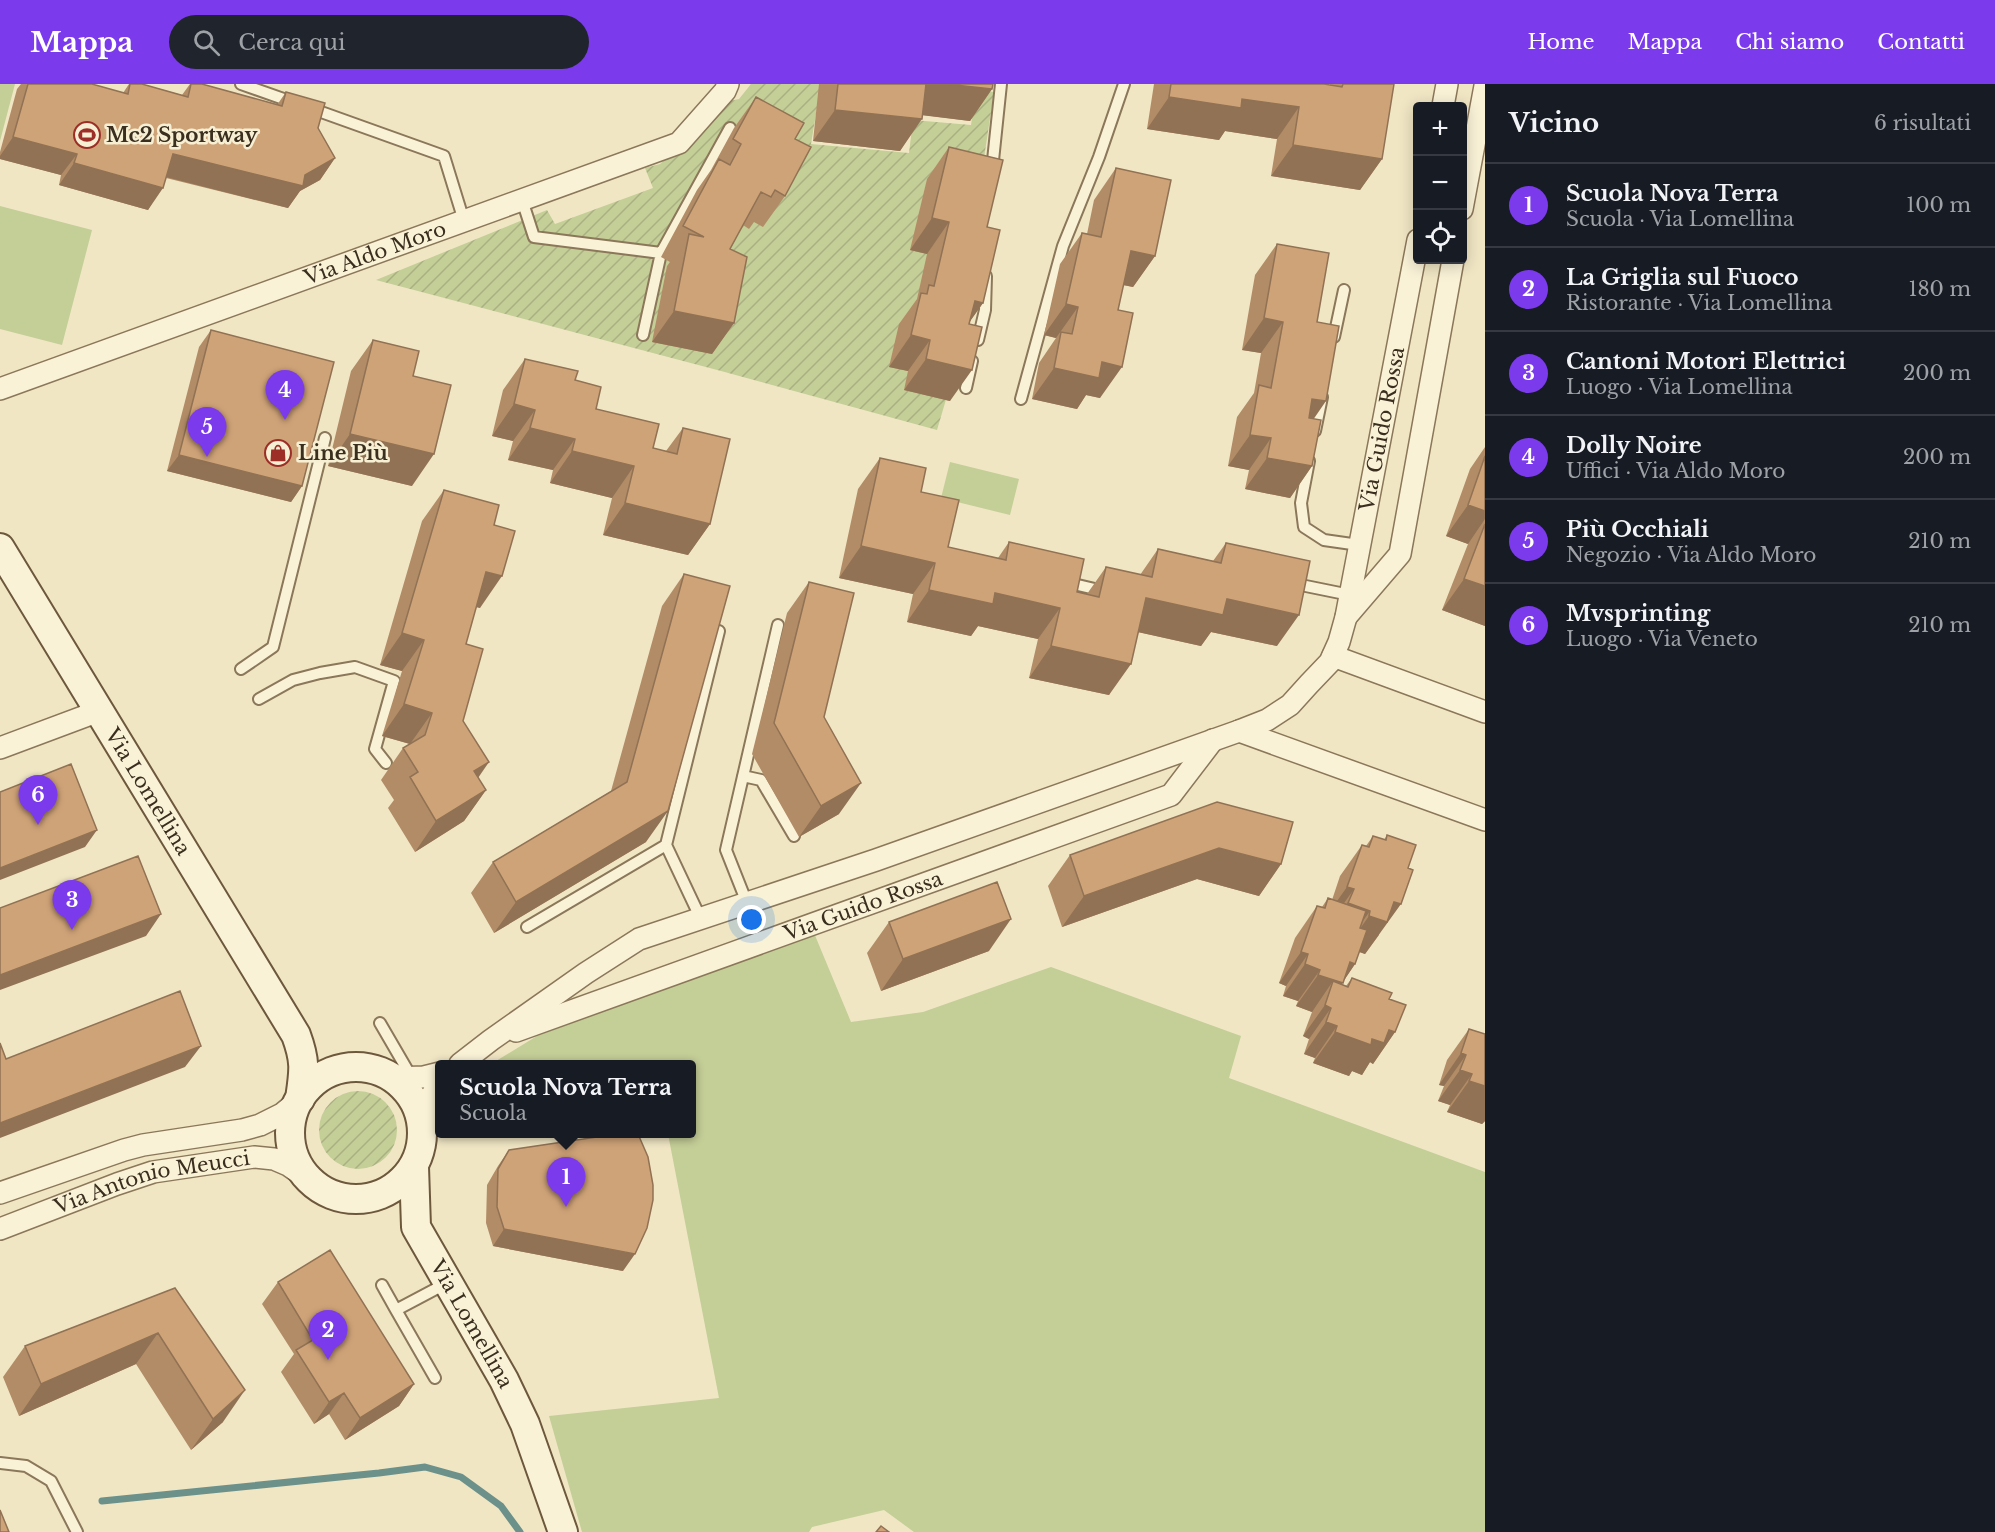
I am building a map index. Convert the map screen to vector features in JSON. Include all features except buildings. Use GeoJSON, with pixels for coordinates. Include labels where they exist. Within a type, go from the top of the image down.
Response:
{"type":"FeatureCollection","features":[{"type":"Feature","properties":{"kind":"main road","name":"Via Lomellina"},"geometry":{"type":"LineString","coordinates":[[0,548],[296,1035],[303,1053],[305,1068],[300,1099]]}},
{"type":"Feature","properties":{"kind":"main road","name":"Via Lomellina"},"geometry":{"type":"LineString","coordinates":[[296,1035],[312,1048],[356,1067]]}},
{"type":"Feature","properties":{"kind":"main road"},"geometry":{"type":"LineString","coordinates":[[356,1067],[403,1078],[418,1107],[423,1129],[421,1152],[414,1167],[387,1190],[360,1199],[338,1198],[323,1192],[305,1177],[297,1165],[290,1143],[291,1120],[300,1099],[312,1083],[327,1074],[356,1067]]}},
{"type":"Feature","properties":{"kind":"main road","name":"Via Lomellina"},"geometry":{"type":"LineString","coordinates":[[414,1167],[416,1227],[504,1380],[525,1424],[562,1532]]}},
{"type":"Feature","properties":{"kind":"main road","name":"Via Lomellina"},"geometry":{"type":"LineString","coordinates":[[360,1199],[389,1211],[416,1227]]}},
{"type":"Feature","properties":{"kind":"street","name":"Via Aldo Moro"},"geometry":{"type":"LineString","coordinates":[[0,389],[679,143],[725,91],[728,84]]}},
{"type":"Feature","properties":{"kind":"street"},"geometry":{"type":"LineString","coordinates":[[1444,102],[1447,84]]}},
{"type":"Feature","properties":{"kind":"street"},"geometry":{"type":"LineString","coordinates":[[1467,182],[1485,86]]}},
{"type":"Feature","properties":{"kind":"street","name":"Via Guido Rossa"},"geometry":{"type":"LineString","coordinates":[[466,1060],[490,1040],[586,972],[639,939],[700,917],[876,861],[1239,731],[1267,720],[1290,705],[1330,662],[1346,617],[1413,264]]}},
{"type":"Feature","properties":{"kind":"street","name":"Via Guido Rossa"},"geometry":{"type":"LineString","coordinates":[[1346,617],[1400,554],[1452,264]]}},
{"type":"Feature","properties":{"kind":"street"},"geometry":{"type":"LineString","coordinates":[[1333,656],[1485,712]]}},
{"type":"Feature","properties":{"kind":"street"},"geometry":{"type":"LineString","coordinates":[[0,748],[99,711]]}},
{"type":"Feature","properties":{"kind":"street"},"geometry":{"type":"LineString","coordinates":[[1239,731],[1485,820]]}},
{"type":"Feature","properties":{"kind":"street","name":"Via Guido Rossa"},"geometry":{"type":"LineString","coordinates":[[490,1040],[1171,795],[1213,740]]}},
{"type":"Feature","properties":{"kind":"street"},"geometry":{"type":"LineString","coordinates":[[403,1078],[435,1074]]}},
{"type":"Feature","properties":{"kind":"street"},"geometry":{"type":"LineString","coordinates":[[423,1129],[427,1104],[435,1089]]}},
{"type":"Feature","properties":{"kind":"street","name":"Via Antonio Meucci"},"geometry":{"type":"LineString","coordinates":[[0,1193],[143,1145],[242,1130],[260,1125],[282,1114],[300,1099]]}},
{"type":"Feature","properties":{"kind":"street","name":"Via Antonio Meucci"},"geometry":{"type":"LineString","coordinates":[[0,1229],[153,1172],[254,1157],[274,1159],[288,1165],[305,1177]]}},
{"type":"Feature","properties":{"kind":"lane"},"geometry":{"type":"LineString","coordinates":[[241,84],[444,156],[464,221]]}},
{"type":"Feature","properties":{"kind":"lane"},"geometry":{"type":"LineString","coordinates":[[991,177],[1001,84]]}},
{"type":"Feature","properties":{"kind":"lane"},"geometry":{"type":"LineString","coordinates":[[1020,399],[1063,246],[1099,157],[1124,84]]}},
{"type":"Feature","properties":{"kind":"lane"},"geometry":{"type":"LineString","coordinates":[[643,335],[661,253],[730,128]]}},
{"type":"Feature","properties":{"kind":"lane"},"geometry":{"type":"LineString","coordinates":[[522,200],[534,237],[661,253]]}},
{"type":"Feature","properties":{"kind":"lane"},"geometry":{"type":"LineString","coordinates":[[966,388],[985,310],[987,266]]}},
{"type":"Feature","properties":{"kind":"lane"},"geometry":{"type":"LineString","coordinates":[[1333,346],[1344,290]]}},
{"type":"Feature","properties":{"kind":"lane"},"geometry":{"type":"LineString","coordinates":[[1323,391],[1301,503],[1304,527],[1324,540],[1359,544]]}},
{"type":"Feature","properties":{"kind":"lane"},"geometry":{"type":"LineString","coordinates":[[241,669],[273,647],[325,438]]}},
{"type":"Feature","properties":{"kind":"lane"},"geometry":{"type":"LineString","coordinates":[[1054,579],[1099,590],[1120,581]]}},
{"type":"Feature","properties":{"kind":"lane"},"geometry":{"type":"LineString","coordinates":[[1282,581],[1350,595]]}},
{"type":"Feature","properties":{"kind":"lane"},"geometry":{"type":"LineString","coordinates":[[747,903],[726,850],[778,625]]}},
{"type":"Feature","properties":{"kind":"lane"},"geometry":{"type":"LineString","coordinates":[[700,917],[666,845],[719,631]]}},
{"type":"Feature","properties":{"kind":"lane"},"geometry":{"type":"LineString","coordinates":[[259,699],[293,680],[355,667],[394,681],[375,749],[386,763]]}},
{"type":"Feature","properties":{"kind":"lane"},"geometry":{"type":"LineString","coordinates":[[743,776],[761,780],[794,836]]}},
{"type":"Feature","properties":{"kind":"lane"},"geometry":{"type":"LineString","coordinates":[[527,927],[666,845]]}},
{"type":"Feature","properties":{"kind":"lane"},"geometry":{"type":"LineString","coordinates":[[380,1023],[403,1078]]}},
{"type":"Feature","properties":{"kind":"lane"},"geometry":{"type":"LineString","coordinates":[[396,1310],[448,1283]]}},
{"type":"Feature","properties":{"kind":"lane"},"geometry":{"type":"LineString","coordinates":[[382,1285],[435,1378]]}},
{"type":"Feature","properties":{"kind":"lane"},"geometry":{"type":"LineString","coordinates":[[0,1463],[26,1466],[51,1480],[77,1532]]}},
{"type":"Feature","properties":{"kind":"green space"},"geometry":{"type":"Polygon","coordinates":[[[0,84],[15,84],[0,141],[0,84]]]}},
{"type":"Feature","properties":{"kind":"green space"},"geometry":{"type":"Polygon","coordinates":[[[751,84],[821,84],[811,144],[909,153],[913,120],[971,125],[976,90],[994,92],[981,178],[976,298],[937,430],[376,280],[547,210],[555,224],[653,188],[645,168],[660,164],[725,102],[739,99],[751,84]]]}},
{"type":"Feature","properties":{"kind":"green space"},"geometry":{"type":"Polygon","coordinates":[[[0,206],[92,230],[62,345],[0,329],[0,206]]]}},
{"type":"Feature","properties":{"kind":"green space"},"geometry":{"type":"Polygon","coordinates":[[[950,462],[1019,479],[1010,515],[941,498],[950,462]]]}},
{"type":"Feature","properties":{"kind":"green space"},"geometry":{"type":"Polygon","coordinates":[[[814,933],[851,1022],[923,1012],[1051,967],[1241,1036],[1229,1078],[1485,1172],[1485,1532],[914,1532],[884,1510],[812,1527],[809,1532],[582,1532],[549,1416],[719,1398],[669,1138],[696,1138],[696,1060],[498,1060],[537,1036],[814,933]]]}},
{"type":"Feature","properties":{"kind":"green space"},"geometry":{"type":"Polygon","coordinates":[[[358,1091],[373,1094],[386,1102],[394,1115],[397,1130],[394,1145],[386,1158],[373,1166],[358,1169],[343,1166],[330,1158],[322,1145],[319,1130],[322,1115],[330,1102],[343,1094],[358,1091]]]}},
{"type":"Feature","properties":{"kind":"waterway"},"geometry":{"type":"LineString","coordinates":[[102,1501],[425,1467],[461,1477],[501,1506],[520,1532]]}},
{"type":"Feature","properties":{"kind":"place","name":"Mc2 Sportway"},"geometry":{"type":"Point","coordinates":[87,135]}},
{"type":"Feature","properties":{"kind":"place","name":"Dolly Noire"},"geometry":{"type":"Point","coordinates":[285,420]}},
{"type":"Feature","properties":{"kind":"place","name":"Line Più"},"geometry":{"type":"Point","coordinates":[278,453]}},
{"type":"Feature","properties":{"kind":"place","name":"Più Occhiali"},"geometry":{"type":"Point","coordinates":[207,457]}},
{"type":"Feature","properties":{"kind":"place","name":"Mvsprinting"},"geometry":{"type":"Point","coordinates":[38,825]}},
{"type":"Feature","properties":{"kind":"place","name":"Cantoni Motori Elettrici"},"geometry":{"type":"Point","coordinates":[72,930]}},
{"type":"Feature","properties":{"kind":"place","name":"Scuola Nova Terra"},"geometry":{"type":"Point","coordinates":[566,1207]}},
{"type":"Feature","properties":{"kind":"place","name":"La Griglia sul Fuoco"},"geometry":{"type":"Point","coordinates":[328,1360]}}]}
